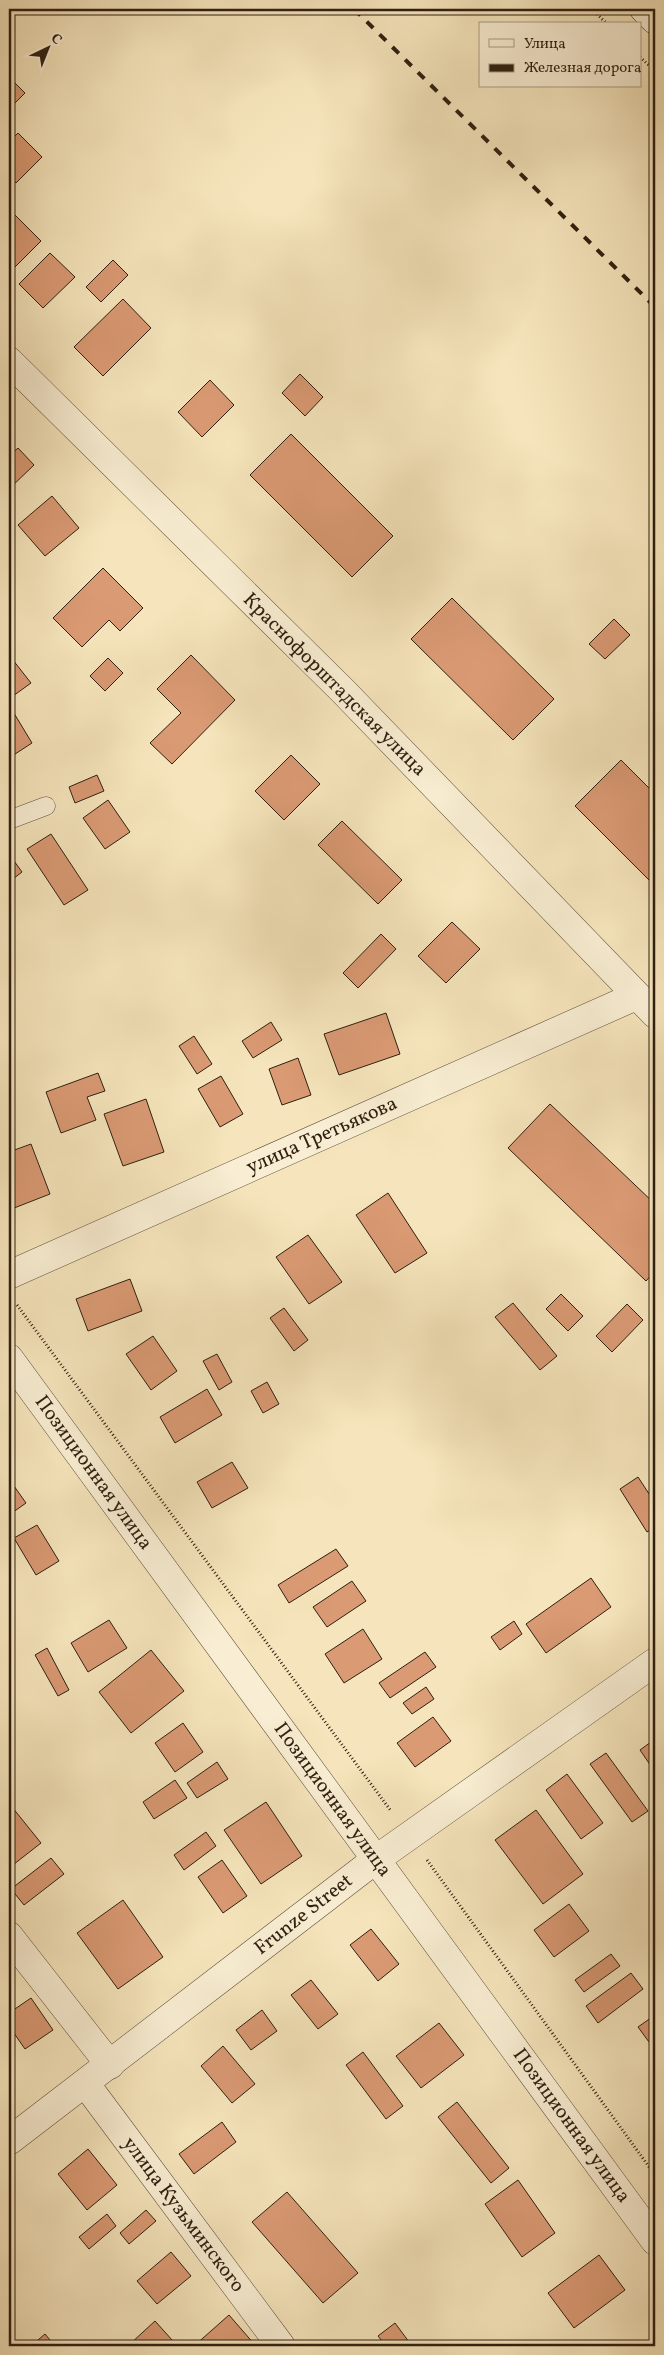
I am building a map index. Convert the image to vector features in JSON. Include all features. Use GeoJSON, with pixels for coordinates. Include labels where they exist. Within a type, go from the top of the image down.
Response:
{"type":"FeatureCollection","features":[{"type":"Feature","properties":{"kind":"street"},"geometry":{"type":"LineString","coordinates":[[644,9],[655,20]]}},
{"type":"Feature","properties":{"kind":"street","name":"Краснофорштадская улица"},"geometry":{"type":"LineString","coordinates":[[9,361],[343,691],[646,1005]]}},
{"type":"Feature","properties":{"kind":"street","name":"улица Третьякова"},"geometry":{"type":"LineString","coordinates":[[9,1275],[646,1005]]}},
{"type":"Feature","properties":{"kind":"street","name":"Позиционная улица"},"geometry":{"type":"LineString","coordinates":[[9,1358],[655,2241]]}},
{"type":"Feature","properties":{"kind":"street","name":"Frunze Street"},"geometry":{"type":"LineString","coordinates":[[9,2141],[375,1860],[655,1662]]}},
{"type":"Feature","properties":{"kind":"street"},"geometry":{"type":"LineString","coordinates":[[9,1936],[110,2065]]}},
{"type":"Feature","properties":{"kind":"street","name":"улица Кузьминского"},"geometry":{"type":"LineString","coordinates":[[85,2083],[281,2346]]}},
{"type":"Feature","properties":{"kind":"lane"},"geometry":{"type":"LineString","coordinates":[[9,820],[46,806]]}},
{"type":"Feature","properties":{"kind":"path"},"geometry":{"type":"LineString","coordinates":[[592,9],[605,22]]}},
{"type":"Feature","properties":{"kind":"path"},"geometry":{"type":"LineString","coordinates":[[642,58],[655,71]]}},
{"type":"Feature","properties":{"kind":"path"},"geometry":{"type":"LineString","coordinates":[[15,1303],[409,1836],[655,2175]]}},
{"type":"Feature","properties":{"kind":"building"},"geometry":{"type":"Polygon","coordinates":[[[11,79],[25,93],[9,109],[9,81],[11,79]]]}},
{"type":"Feature","properties":{"kind":"building"},"geometry":{"type":"Polygon","coordinates":[[[18,133],[42,157],[16,183],[9,175],[9,142],[18,133]]]}},
{"type":"Feature","properties":{"kind":"building"},"geometry":{"type":"Polygon","coordinates":[[[14,214],[41,241],[9,273],[9,219],[14,214]]]}},
{"type":"Feature","properties":{"kind":"building"},"geometry":{"type":"Polygon","coordinates":[[[50,253],[75,277],[43,308],[19,284],[50,253]]]}},
{"type":"Feature","properties":{"kind":"building"},"geometry":{"type":"Polygon","coordinates":[[[113,260],[128,275],[101,302],[86,287],[113,260]]]}},
{"type":"Feature","properties":{"kind":"building"},"geometry":{"type":"Polygon","coordinates":[[[123,299],[151,328],[103,376],[74,347],[123,299]]]}},
{"type":"Feature","properties":{"kind":"building"},"geometry":{"type":"Polygon","coordinates":[[[300,374],[323,397],[305,416],[282,393],[300,374]]]}},
{"type":"Feature","properties":{"kind":"building"},"geometry":{"type":"Polygon","coordinates":[[[210,380],[234,405],[202,437],[178,412],[210,380]]]}},
{"type":"Feature","properties":{"kind":"building"},"geometry":{"type":"Polygon","coordinates":[[[291,434],[393,536],[352,577],[250,475],[291,434]]]}},
{"type":"Feature","properties":{"kind":"building"},"geometry":{"type":"Polygon","coordinates":[[[18,448],[34,465],[9,489],[9,456],[18,448]]]}},
{"type":"Feature","properties":{"kind":"building"},"geometry":{"type":"Polygon","coordinates":[[[52,496],[79,528],[45,556],[18,525],[52,496]]]}},
{"type":"Feature","properties":{"kind":"building"},"geometry":{"type":"Polygon","coordinates":[[[103,568],[143,608],[120,631],[109,620],[82,647],[53,618],[103,568]]]}},
{"type":"Feature","properties":{"kind":"building"},"geometry":{"type":"Polygon","coordinates":[[[452,598],[554,699],[513,740],[411,639],[452,598]]]}},
{"type":"Feature","properties":{"kind":"building"},"geometry":{"type":"Polygon","coordinates":[[[614,619],[630,635],[605,659],[589,644],[614,619]]]}},
{"type":"Feature","properties":{"kind":"building"},"geometry":{"type":"Polygon","coordinates":[[[9,655],[31,683],[13,696],[9,690],[9,655]]]}},
{"type":"Feature","properties":{"kind":"building"},"geometry":{"type":"Polygon","coordinates":[[[191,655],[235,700],[172,764],[150,743],[181,713],[157,689],[191,655]]]}},
{"type":"Feature","properties":{"kind":"building"},"geometry":{"type":"Polygon","coordinates":[[[108,658],[123,673],[105,691],[90,676],[108,658]]]}},
{"type":"Feature","properties":{"kind":"building"},"geometry":{"type":"Polygon","coordinates":[[[9,705],[32,743],[9,758],[9,705]]]}},
{"type":"Feature","properties":{"kind":"building"},"geometry":{"type":"Polygon","coordinates":[[[291,755],[320,784],[284,820],[255,791],[291,755]]]}},
{"type":"Feature","properties":{"kind":"building"},"geometry":{"type":"Polygon","coordinates":[[[621,760],[655,794],[655,886],[575,806],[621,760]]]}},
{"type":"Feature","properties":{"kind":"building"},"geometry":{"type":"Polygon","coordinates":[[[97,775],[104,791],[75,803],[69,787],[97,775]]]}},
{"type":"Feature","properties":{"kind":"building"},"geometry":{"type":"Polygon","coordinates":[[[108,800],[130,832],[105,849],[83,818],[108,800]]]}},
{"type":"Feature","properties":{"kind":"building"},"geometry":{"type":"Polygon","coordinates":[[[342,821],[402,880],[378,904],[318,845],[342,821]]]}},
{"type":"Feature","properties":{"kind":"building"},"geometry":{"type":"Polygon","coordinates":[[[51,834],[88,890],[64,905],[27,849],[51,834]]]}},
{"type":"Feature","properties":{"kind":"building"},"geometry":{"type":"Polygon","coordinates":[[[9,854],[22,872],[9,882],[9,854]]]}},
{"type":"Feature","properties":{"kind":"building"},"geometry":{"type":"Polygon","coordinates":[[[452,922],[480,949],[446,983],[418,956],[452,922]]]}},
{"type":"Feature","properties":{"kind":"building"},"geometry":{"type":"Polygon","coordinates":[[[381,934],[396,949],[358,988],[343,973],[381,934]]]}},
{"type":"Feature","properties":{"kind":"building"},"geometry":{"type":"Polygon","coordinates":[[[386,1013],[400,1054],[339,1075],[324,1034],[386,1013]]]}},
{"type":"Feature","properties":{"kind":"building"},"geometry":{"type":"Polygon","coordinates":[[[271,1022],[282,1040],[253,1058],[242,1041],[271,1022]]]}},
{"type":"Feature","properties":{"kind":"building"},"geometry":{"type":"Polygon","coordinates":[[[194,1036],[212,1064],[197,1074],[179,1046],[194,1036]]]}},
{"type":"Feature","properties":{"kind":"building"},"geometry":{"type":"Polygon","coordinates":[[[298,1058],[311,1095],[282,1105],[269,1069],[298,1058]]]}},
{"type":"Feature","properties":{"kind":"building"},"geometry":{"type":"Polygon","coordinates":[[[98,1073],[105,1091],[87,1097],[96,1120],[61,1133],[46,1092],[98,1073]]]}},
{"type":"Feature","properties":{"kind":"building"},"geometry":{"type":"Polygon","coordinates":[[[221,1076],[243,1114],[220,1127],[198,1089],[221,1076]]]}},
{"type":"Feature","properties":{"kind":"building"},"geometry":{"type":"Polygon","coordinates":[[[146,1099],[164,1152],[123,1166],[104,1114],[146,1099]]]}},
{"type":"Feature","properties":{"kind":"building"},"geometry":{"type":"Polygon","coordinates":[[[550,1104],[655,1204],[655,1271],[646,1281],[508,1148],[550,1104]]]}},
{"type":"Feature","properties":{"kind":"building"},"geometry":{"type":"Polygon","coordinates":[[[31,1144],[50,1194],[9,1210],[9,1152],[31,1144]]]}},
{"type":"Feature","properties":{"kind":"building"},"geometry":{"type":"Polygon","coordinates":[[[388,1193],[427,1253],[395,1273],[356,1215],[388,1193]]]}},
{"type":"Feature","properties":{"kind":"building"},"geometry":{"type":"Polygon","coordinates":[[[308,1235],[342,1282],[309,1304],[276,1257],[308,1235]]]}},
{"type":"Feature","properties":{"kind":"building"},"geometry":{"type":"Polygon","coordinates":[[[130,1279],[142,1311],[88,1331],[76,1299],[130,1279]]]}},
{"type":"Feature","properties":{"kind":"building"},"geometry":{"type":"Polygon","coordinates":[[[561,1294],[583,1316],[568,1331],[546,1309],[561,1294]]]}},
{"type":"Feature","properties":{"kind":"building"},"geometry":{"type":"Polygon","coordinates":[[[513,1303],[557,1356],[540,1370],[495,1317],[513,1303]]]}},
{"type":"Feature","properties":{"kind":"building"},"geometry":{"type":"Polygon","coordinates":[[[627,1304],[643,1320],[612,1352],[596,1336],[627,1304]]]}},
{"type":"Feature","properties":{"kind":"building"},"geometry":{"type":"Polygon","coordinates":[[[284,1308],[308,1340],[294,1351],[270,1318],[284,1308]]]}},
{"type":"Feature","properties":{"kind":"building"},"geometry":{"type":"Polygon","coordinates":[[[153,1336],[177,1371],[151,1390],[126,1354],[153,1336]]]}},
{"type":"Feature","properties":{"kind":"building"},"geometry":{"type":"Polygon","coordinates":[[[217,1354],[232,1382],[219,1390],[203,1361],[217,1354]]]}},
{"type":"Feature","properties":{"kind":"building"},"geometry":{"type":"Polygon","coordinates":[[[267,1382],[279,1404],[263,1413],[251,1391],[267,1382]]]}},
{"type":"Feature","properties":{"kind":"building"},"geometry":{"type":"Polygon","coordinates":[[[207,1389],[222,1415],[175,1443],[160,1417],[207,1389]]]}},
{"type":"Feature","properties":{"kind":"building"},"geometry":{"type":"Polygon","coordinates":[[[232,1462],[248,1488],[212,1508],[197,1482],[232,1462]]]}},
{"type":"Feature","properties":{"kind":"building"},"geometry":{"type":"Polygon","coordinates":[[[638,1477],[655,1503],[655,1527],[647,1532],[620,1489],[638,1477]]]}},
{"type":"Feature","properties":{"kind":"building"},"geometry":{"type":"Polygon","coordinates":[[[9,1479],[26,1503],[9,1515],[9,1479]]]}},
{"type":"Feature","properties":{"kind":"building"},"geometry":{"type":"Polygon","coordinates":[[[37,1525],[59,1561],[36,1575],[14,1538],[37,1525]]]}},
{"type":"Feature","properties":{"kind":"building"},"geometry":{"type":"Polygon","coordinates":[[[336,1549],[348,1566],[289,1603],[278,1585],[336,1549]]]}},
{"type":"Feature","properties":{"kind":"building"},"geometry":{"type":"Polygon","coordinates":[[[591,1578],[611,1607],[546,1653],[526,1624],[591,1578]]]}},
{"type":"Feature","properties":{"kind":"building"},"geometry":{"type":"Polygon","coordinates":[[[352,1581],[366,1601],[327,1627],[313,1607],[352,1581]]]}},
{"type":"Feature","properties":{"kind":"building"},"geometry":{"type":"Polygon","coordinates":[[[109,1620],[127,1648],[88,1672],[71,1643],[109,1620]]]}},
{"type":"Feature","properties":{"kind":"building"},"geometry":{"type":"Polygon","coordinates":[[[514,1621],[522,1634],[500,1650],[491,1637],[514,1621]]]}},
{"type":"Feature","properties":{"kind":"building"},"geometry":{"type":"Polygon","coordinates":[[[363,1629],[382,1659],[344,1683],[325,1654],[363,1629]]]}},
{"type":"Feature","properties":{"kind":"building"},"geometry":{"type":"Polygon","coordinates":[[[47,1648],[69,1690],[58,1696],[35,1655],[47,1648]]]}},
{"type":"Feature","properties":{"kind":"building"},"geometry":{"type":"Polygon","coordinates":[[[151,1650],[184,1691],[131,1733],[99,1692],[151,1650]]]}},
{"type":"Feature","properties":{"kind":"building"},"geometry":{"type":"Polygon","coordinates":[[[425,1652],[436,1667],[390,1698],[379,1683],[425,1652]]]}},
{"type":"Feature","properties":{"kind":"building"},"geometry":{"type":"Polygon","coordinates":[[[426,1687],[434,1699],[412,1714],[403,1703],[426,1687]]]}},
{"type":"Feature","properties":{"kind":"building"},"geometry":{"type":"Polygon","coordinates":[[[433,1717],[451,1741],[415,1767],[397,1743],[433,1717]]]}},
{"type":"Feature","properties":{"kind":"building"},"geometry":{"type":"Polygon","coordinates":[[[183,1723],[203,1752],[175,1772],[155,1743],[183,1723]]]}},
{"type":"Feature","properties":{"kind":"building"},"geometry":{"type":"Polygon","coordinates":[[[655,1739],[655,1772],[640,1750],[655,1739]]]}},
{"type":"Feature","properties":{"kind":"building"},"geometry":{"type":"Polygon","coordinates":[[[606,1753],[648,1811],[632,1822],[590,1764],[606,1753]]]}},
{"type":"Feature","properties":{"kind":"building"},"geometry":{"type":"Polygon","coordinates":[[[217,1762],[228,1779],[197,1798],[187,1783],[217,1762]]]}},
{"type":"Feature","properties":{"kind":"building"},"geometry":{"type":"Polygon","coordinates":[[[567,1774],[603,1823],[581,1839],[546,1790],[567,1774]]]}},
{"type":"Feature","properties":{"kind":"building"},"geometry":{"type":"Polygon","coordinates":[[[175,1780],[187,1798],[154,1819],[143,1802],[175,1780]]]}},
{"type":"Feature","properties":{"kind":"building"},"geometry":{"type":"Polygon","coordinates":[[[266,1802],[302,1856],[261,1884],[224,1830],[266,1802]]]}},
{"type":"Feature","properties":{"kind":"building"},"geometry":{"type":"Polygon","coordinates":[[[12,1807],[41,1843],[9,1868],[9,1810],[12,1807]]]}},
{"type":"Feature","properties":{"kind":"building"},"geometry":{"type":"Polygon","coordinates":[[[536,1810],[583,1874],[543,1904],[495,1840],[536,1810]]]}},
{"type":"Feature","properties":{"kind":"building"},"geometry":{"type":"Polygon","coordinates":[[[206,1832],[216,1846],[184,1870],[174,1855],[206,1832]]]}},
{"type":"Feature","properties":{"kind":"building"},"geometry":{"type":"Polygon","coordinates":[[[51,1858],[64,1874],[24,1905],[11,1889],[51,1858]]]}},
{"type":"Feature","properties":{"kind":"building"},"geometry":{"type":"Polygon","coordinates":[[[222,1860],[247,1896],[223,1913],[198,1877],[222,1860]]]}},
{"type":"Feature","properties":{"kind":"building"},"geometry":{"type":"Polygon","coordinates":[[[123,1900],[163,1957],[118,1989],[77,1933],[123,1900]]]}},
{"type":"Feature","properties":{"kind":"building"},"geometry":{"type":"Polygon","coordinates":[[[569,1904],[589,1931],[554,1957],[534,1930],[569,1904]]]}},
{"type":"Feature","properties":{"kind":"building"},"geometry":{"type":"Polygon","coordinates":[[[371,1929],[399,1964],[378,1981],[350,1945],[371,1929]]]}},
{"type":"Feature","properties":{"kind":"building"},"geometry":{"type":"Polygon","coordinates":[[[611,1954],[620,1966],[584,1992],[575,1980],[611,1954]]]}},
{"type":"Feature","properties":{"kind":"building"},"geometry":{"type":"Polygon","coordinates":[[[631,1973],[643,1989],[598,2023],[586,2006],[631,1973]]]}},
{"type":"Feature","properties":{"kind":"building"},"geometry":{"type":"Polygon","coordinates":[[[311,1980],[338,2014],[318,2029],[291,1995],[311,1980]]]}},
{"type":"Feature","properties":{"kind":"building"},"geometry":{"type":"Polygon","coordinates":[[[31,1998],[53,2030],[25,2049],[9,2026],[9,2013],[31,1998]]]}},
{"type":"Feature","properties":{"kind":"building"},"geometry":{"type":"Polygon","coordinates":[[[262,2010],[277,2031],[251,2050],[236,2030],[262,2010]]]}},
{"type":"Feature","properties":{"kind":"building"},"geometry":{"type":"Polygon","coordinates":[[[655,2015],[655,2037],[649,2042],[638,2027],[655,2015]]]}},
{"type":"Feature","properties":{"kind":"building"},"geometry":{"type":"Polygon","coordinates":[[[439,2023],[464,2055],[421,2088],[396,2056],[439,2023]]]}},
{"type":"Feature","properties":{"kind":"building"},"geometry":{"type":"Polygon","coordinates":[[[223,2046],[255,2084],[232,2103],[201,2066],[223,2046]]]}},
{"type":"Feature","properties":{"kind":"building"},"geometry":{"type":"Polygon","coordinates":[[[363,2052],[403,2106],[386,2119],[346,2065],[363,2052]]]}},
{"type":"Feature","properties":{"kind":"building"},"geometry":{"type":"Polygon","coordinates":[[[457,2102],[509,2168],[491,2183],[438,2117],[457,2102]]]}},
{"type":"Feature","properties":{"kind":"building"},"geometry":{"type":"Polygon","coordinates":[[[222,2122],[236,2142],[194,2174],[179,2154],[222,2122]]]}},
{"type":"Feature","properties":{"kind":"building"},"geometry":{"type":"Polygon","coordinates":[[[88,2149],[117,2185],[87,2210],[58,2174],[88,2149]]]}},
{"type":"Feature","properties":{"kind":"building"},"geometry":{"type":"Polygon","coordinates":[[[518,2180],[555,2233],[522,2257],[485,2204],[518,2180]]]}},
{"type":"Feature","properties":{"kind":"building"},"geometry":{"type":"Polygon","coordinates":[[[287,2192],[358,2273],[323,2303],[252,2222],[287,2192]]]}},
{"type":"Feature","properties":{"kind":"building"},"geometry":{"type":"Polygon","coordinates":[[[146,2210],[156,2221],[129,2244],[120,2233],[146,2210]]]}},
{"type":"Feature","properties":{"kind":"building"},"geometry":{"type":"Polygon","coordinates":[[[107,2214],[116,2226],[89,2249],[79,2237],[107,2214]]]}},
{"type":"Feature","properties":{"kind":"building"},"geometry":{"type":"Polygon","coordinates":[[[171,2252],[191,2276],[157,2304],[137,2281],[171,2252]]]}},
{"type":"Feature","properties":{"kind":"building"},"geometry":{"type":"Polygon","coordinates":[[[599,2255],[625,2290],[574,2328],[548,2293],[599,2255]]]}},
{"type":"Feature","properties":{"kind":"building"},"geometry":{"type":"Polygon","coordinates":[[[229,2315],[255,2345],[194,2346],[229,2315]]]}},
{"type":"Feature","properties":{"kind":"building"},"geometry":{"type":"Polygon","coordinates":[[[155,2321],[173,2341],[167,2346],[133,2346],[130,2344],[155,2321]]]}},
{"type":"Feature","properties":{"kind":"building"},"geometry":{"type":"Polygon","coordinates":[[[395,2323],[412,2346],[386,2346],[378,2336],[395,2323]]]}},
{"type":"Feature","properties":{"kind":"building"},"geometry":{"type":"Polygon","coordinates":[[[45,2334],[55,2346],[31,2346],[45,2334]]]}},
{"type":"Feature","properties":{"kind":"railway"},"geometry":{"type":"LineString","coordinates":[[354,9],[655,307]]}}]}
